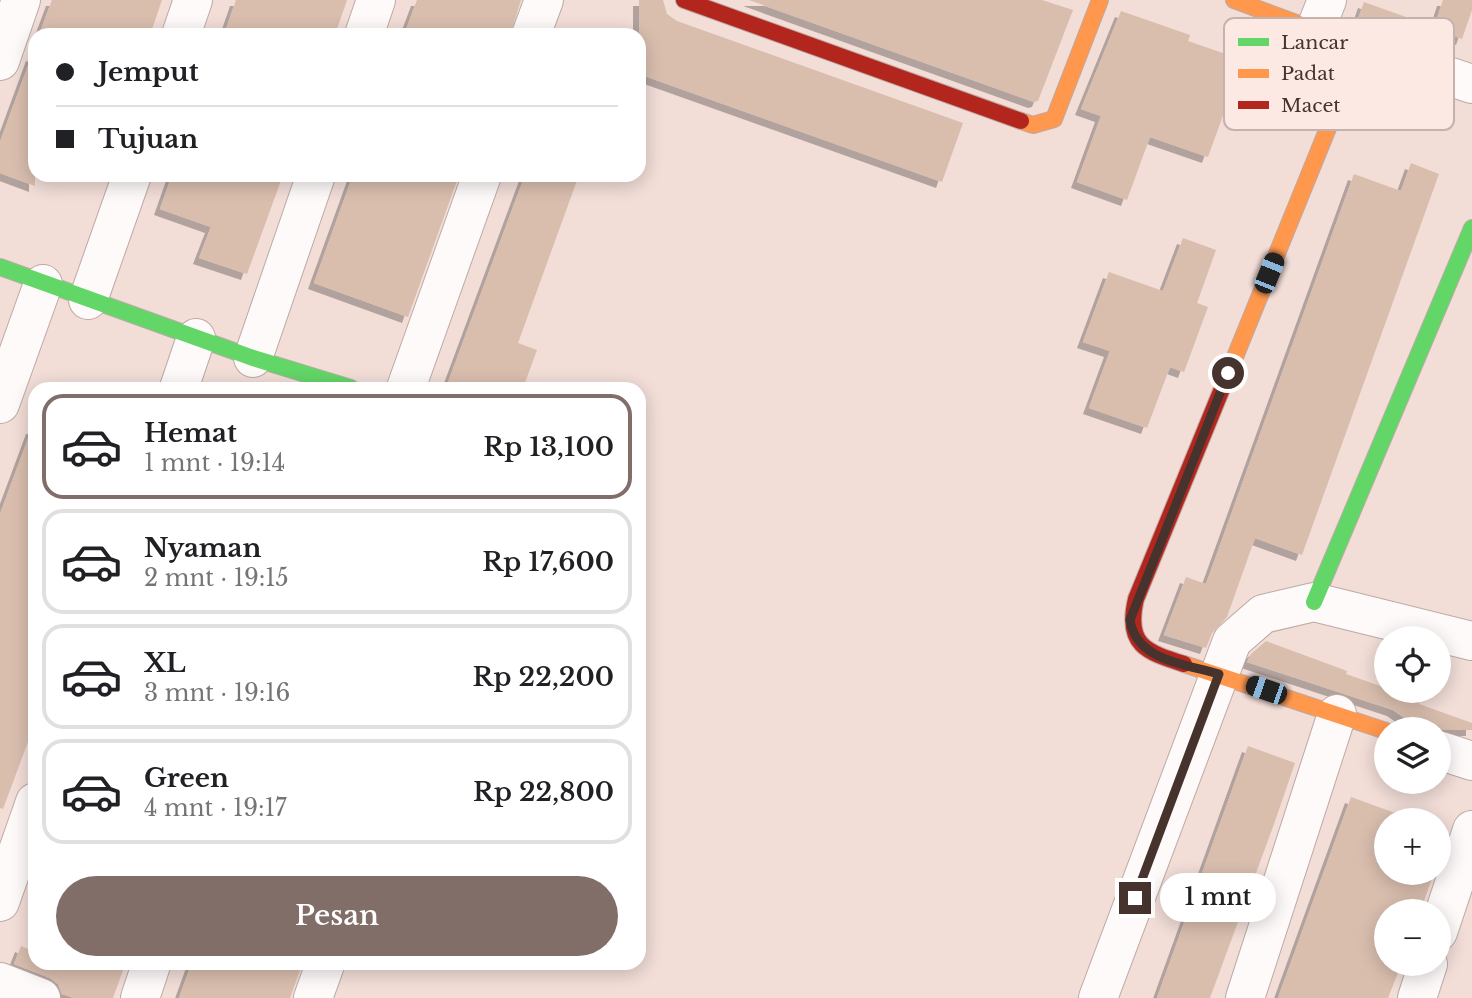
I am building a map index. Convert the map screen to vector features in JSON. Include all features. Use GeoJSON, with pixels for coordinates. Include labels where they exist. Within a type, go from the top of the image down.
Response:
{"type":"FeatureCollection","features":[{"type":"Feature","properties":{"kind":"street"},"geometry":{"type":"LineString","coordinates":[[0,61],[21,0]]}},
{"type":"Feature","properties":{"kind":"street"},"geometry":{"type":"LineString","coordinates":[[183,28],[193,0]]}},
{"type":"Feature","properties":{"kind":"street"},"geometry":{"type":"LineString","coordinates":[[366,28],[376,0]]}},
{"type":"Feature","properties":{"kind":"street"},"geometry":{"type":"LineString","coordinates":[[534,28],[544,0]]}},
{"type":"Feature","properties":{"kind":"street"},"geometry":{"type":"LineString","coordinates":[[684,0],[1033,125],[1054,119],[1100,0]]}},
{"type":"Feature","properties":{"kind":"street"},"geometry":{"type":"LineString","coordinates":[[1234,0],[1321,14]]}},
{"type":"Feature","properties":{"kind":"street"},"geometry":{"type":"LineString","coordinates":[[1454,78],[1472,84]]}},
{"type":"Feature","properties":{"kind":"street"},"geometry":{"type":"LineString","coordinates":[[1328,130],[1130,620],[1138,642],[1150,653],[1374,727]]}},
{"type":"Feature","properties":{"kind":"street"},"geometry":{"type":"LineString","coordinates":[[88,300],[130,182]]}},
{"type":"Feature","properties":{"kind":"street"},"geometry":{"type":"LineString","coordinates":[[253,358],[314,182]]}},
{"type":"Feature","properties":{"kind":"street"},"geometry":{"type":"LineString","coordinates":[[408,382],[480,182]]}},
{"type":"Feature","properties":{"kind":"street"},"geometry":{"type":"LineString","coordinates":[[1314,602],[1472,228]]}},
{"type":"Feature","properties":{"kind":"street"},"geometry":{"type":"LineString","coordinates":[[0,267],[253,358],[331,382]]}},
{"type":"Feature","properties":{"kind":"street"},"geometry":{"type":"LineString","coordinates":[[0,404],[43,284]]}},
{"type":"Feature","properties":{"kind":"street"},"geometry":{"type":"LineString","coordinates":[[180,382],[196,338]]}},
{"type":"Feature","properties":{"kind":"street"},"geometry":{"type":"LineString","coordinates":[[1098,998],[1232,641],[1244,628],[1263,614],[1314,602],[1472,641]]}},
{"type":"Feature","properties":{"kind":"street"},"geometry":{"type":"LineString","coordinates":[[1245,998],[1337,714]]}},
{"type":"Feature","properties":{"kind":"street"},"geometry":{"type":"LineString","coordinates":[[1451,754],[1472,761]]}},
{"type":"Feature","properties":{"kind":"street"},"geometry":{"type":"LineString","coordinates":[[0,902],[28,822]]}},
{"type":"Feature","properties":{"kind":"street"},"geometry":{"type":"LineString","coordinates":[[1449,899],[1472,830]]}},
{"type":"Feature","properties":{"kind":"street"},"geometry":{"type":"LineString","coordinates":[[139,998],[149,970]]}},
{"type":"Feature","properties":{"kind":"street"},"geometry":{"type":"LineString","coordinates":[[313,998],[323,970]]}},
{"type":"Feature","properties":{"kind":"street"},"geometry":{"type":"LineString","coordinates":[[1417,998],[1424,976]]}},
{"type":"Feature","properties":{"kind":"street"},"geometry":{"type":"LineString","coordinates":[[0,982],[41,998]]}},
{"type":"Feature","properties":{"kind":"building"},"geometry":{"type":"Polygon","coordinates":[[[52,0],[162,0],[152,28],[42,28],[52,0]]]}},
{"type":"Feature","properties":{"kind":"building"},"geometry":{"type":"Polygon","coordinates":[[[236,0],[347,0],[337,28],[226,28],[236,0]]]}},
{"type":"Feature","properties":{"kind":"building"},"geometry":{"type":"Polygon","coordinates":[[[417,0],[521,0],[512,28],[407,28],[417,0]]]}},
{"type":"Feature","properties":{"kind":"building"},"geometry":{"type":"Polygon","coordinates":[[[639,0],[663,0],[667,14],[677,21],[963,123],[942,182],[646,76],[646,28],[639,28],[639,0]]]}},
{"type":"Feature","properties":{"kind":"building"},"geometry":{"type":"Polygon","coordinates":[[[749,0],[1042,0],[1073,10],[1038,101],[1034,102],[749,0]]]}},
{"type":"Feature","properties":{"kind":"building"},"geometry":{"type":"Polygon","coordinates":[[[1443,0],[1472,0],[1472,10],[1462,39],[1454,36],[1454,18],[1437,18],[1443,0]]]}},
{"type":"Feature","properties":{"kind":"building"},"geometry":{"type":"Polygon","coordinates":[[[1364,2],[1409,18],[1358,18],[1364,2]]]}},
{"type":"Feature","properties":{"kind":"building"},"geometry":{"type":"Polygon","coordinates":[[[1121,11],[1190,35],[1188,41],[1224,53],[1224,113],[1208,157],[1150,137],[1127,200],[1077,182],[1101,116],[1081,109],[1121,11]]]}},
{"type":"Feature","properties":{"kind":"building"},"geometry":{"type":"Polygon","coordinates":[[[28,66],[28,182],[35,182],[35,186],[0,173],[0,142],[28,66]]]}},
{"type":"Feature","properties":{"kind":"building"},"geometry":{"type":"Polygon","coordinates":[[[1411,163],[1439,174],[1302,555],[1255,538],[1227,617],[1212,633],[1206,648],[1164,635],[1186,577],[1206,584],[1354,174],[1401,191],[1411,163]]]}},
{"type":"Feature","properties":{"kind":"building"},"geometry":{"type":"Polygon","coordinates":[[[170,182],[280,182],[247,274],[199,258],[211,227],[160,209],[170,182]]]}},
{"type":"Feature","properties":{"kind":"building"},"geometry":{"type":"Polygon","coordinates":[[[350,182],[456,182],[408,317],[314,283],[350,182]]]}},
{"type":"Feature","properties":{"kind":"building"},"geometry":{"type":"Polygon","coordinates":[[[522,182],[576,182],[518,343],[537,350],[525,382],[448,382],[522,182]]]}},
{"type":"Feature","properties":{"kind":"building"},"geometry":{"type":"Polygon","coordinates":[[[1183,238],[1216,250],[1197,303],[1208,307],[1184,372],[1170,367],[1147,428],[1089,408],[1110,351],[1083,342],[1109,272],[1163,291],[1183,238]]]}},
{"type":"Feature","properties":{"kind":"building"},"geometry":{"type":"Polygon","coordinates":[[[28,439],[28,742],[3,809],[0,808],[0,514],[28,439]]]}},
{"type":"Feature","properties":{"kind":"building"},"geometry":{"type":"Polygon","coordinates":[[[1266,641],[1374,684],[1374,703],[1419,703],[1472,723],[1472,730],[1451,730],[1451,717],[1403,717],[1393,710],[1247,662],[1251,654],[1266,641]]]}},
{"type":"Feature","properties":{"kind":"building"},"geometry":{"type":"Polygon","coordinates":[[[1248,746],[1295,763],[1274,824],[1210,998],[1157,998],[1248,746]]]}},
{"type":"Feature","properties":{"kind":"building"},"geometry":{"type":"Polygon","coordinates":[[[1351,797],[1381,808],[1374,808],[1374,885],[1430,885],[1425,899],[1374,899],[1374,976],[1397,976],[1388,998],[1278,998],[1351,797]]]}},
{"type":"Feature","properties":{"kind":"building"},"geometry":{"type":"Polygon","coordinates":[[[21,946],[28,949],[28,969],[14,964],[21,946]]]}},
{"type":"Feature","properties":{"kind":"building"},"geometry":{"type":"Polygon","coordinates":[[[29,970],[123,970],[113,998],[74,998],[62,994],[58,984],[29,970]]]}},
{"type":"Feature","properties":{"kind":"building"},"geometry":{"type":"Polygon","coordinates":[[[189,970],[300,970],[290,998],[179,998],[189,970]]]}},
{"type":"Feature","properties":{"kind":"traffic: fast"},"geometry":{"type":"LineString","coordinates":[[1314,602],[1472,228]]}},
{"type":"Feature","properties":{"kind":"traffic: fast"},"geometry":{"type":"LineString","coordinates":[[0,267],[253,358],[331,382]]}},
{"type":"Feature","properties":{"kind":"traffic: slow"},"geometry":{"type":"LineString","coordinates":[[1021,121],[1033,125],[1054,119],[1100,0]]}},
{"type":"Feature","properties":{"kind":"traffic: slow"},"geometry":{"type":"LineString","coordinates":[[1234,0],[1283,18]]}},
{"type":"Feature","properties":{"kind":"traffic: slow"},"geometry":{"type":"LineString","coordinates":[[1226,379],[1327,130]]}},
{"type":"Feature","properties":{"kind":"traffic: slow"},"geometry":{"type":"LineString","coordinates":[[1184,664],[1374,727]]}},
{"type":"Feature","properties":{"kind":"traffic: jam"},"geometry":{"type":"LineString","coordinates":[[684,0],[1021,121]]}},
{"type":"Feature","properties":{"kind":"traffic: jam"},"geometry":{"type":"LineString","coordinates":[[1184,664],[1159,655],[1142,644],[1136,637],[1133,615],[1136,599],[1226,379]]}},
{"type":"Feature","properties":{"kind":"route"},"geometry":{"type":"LineString","coordinates":[[1135,898],[1219,674],[1150,653],[1138,642],[1131,629],[1130,620],[1136,599],[1228,373]]}}]}
